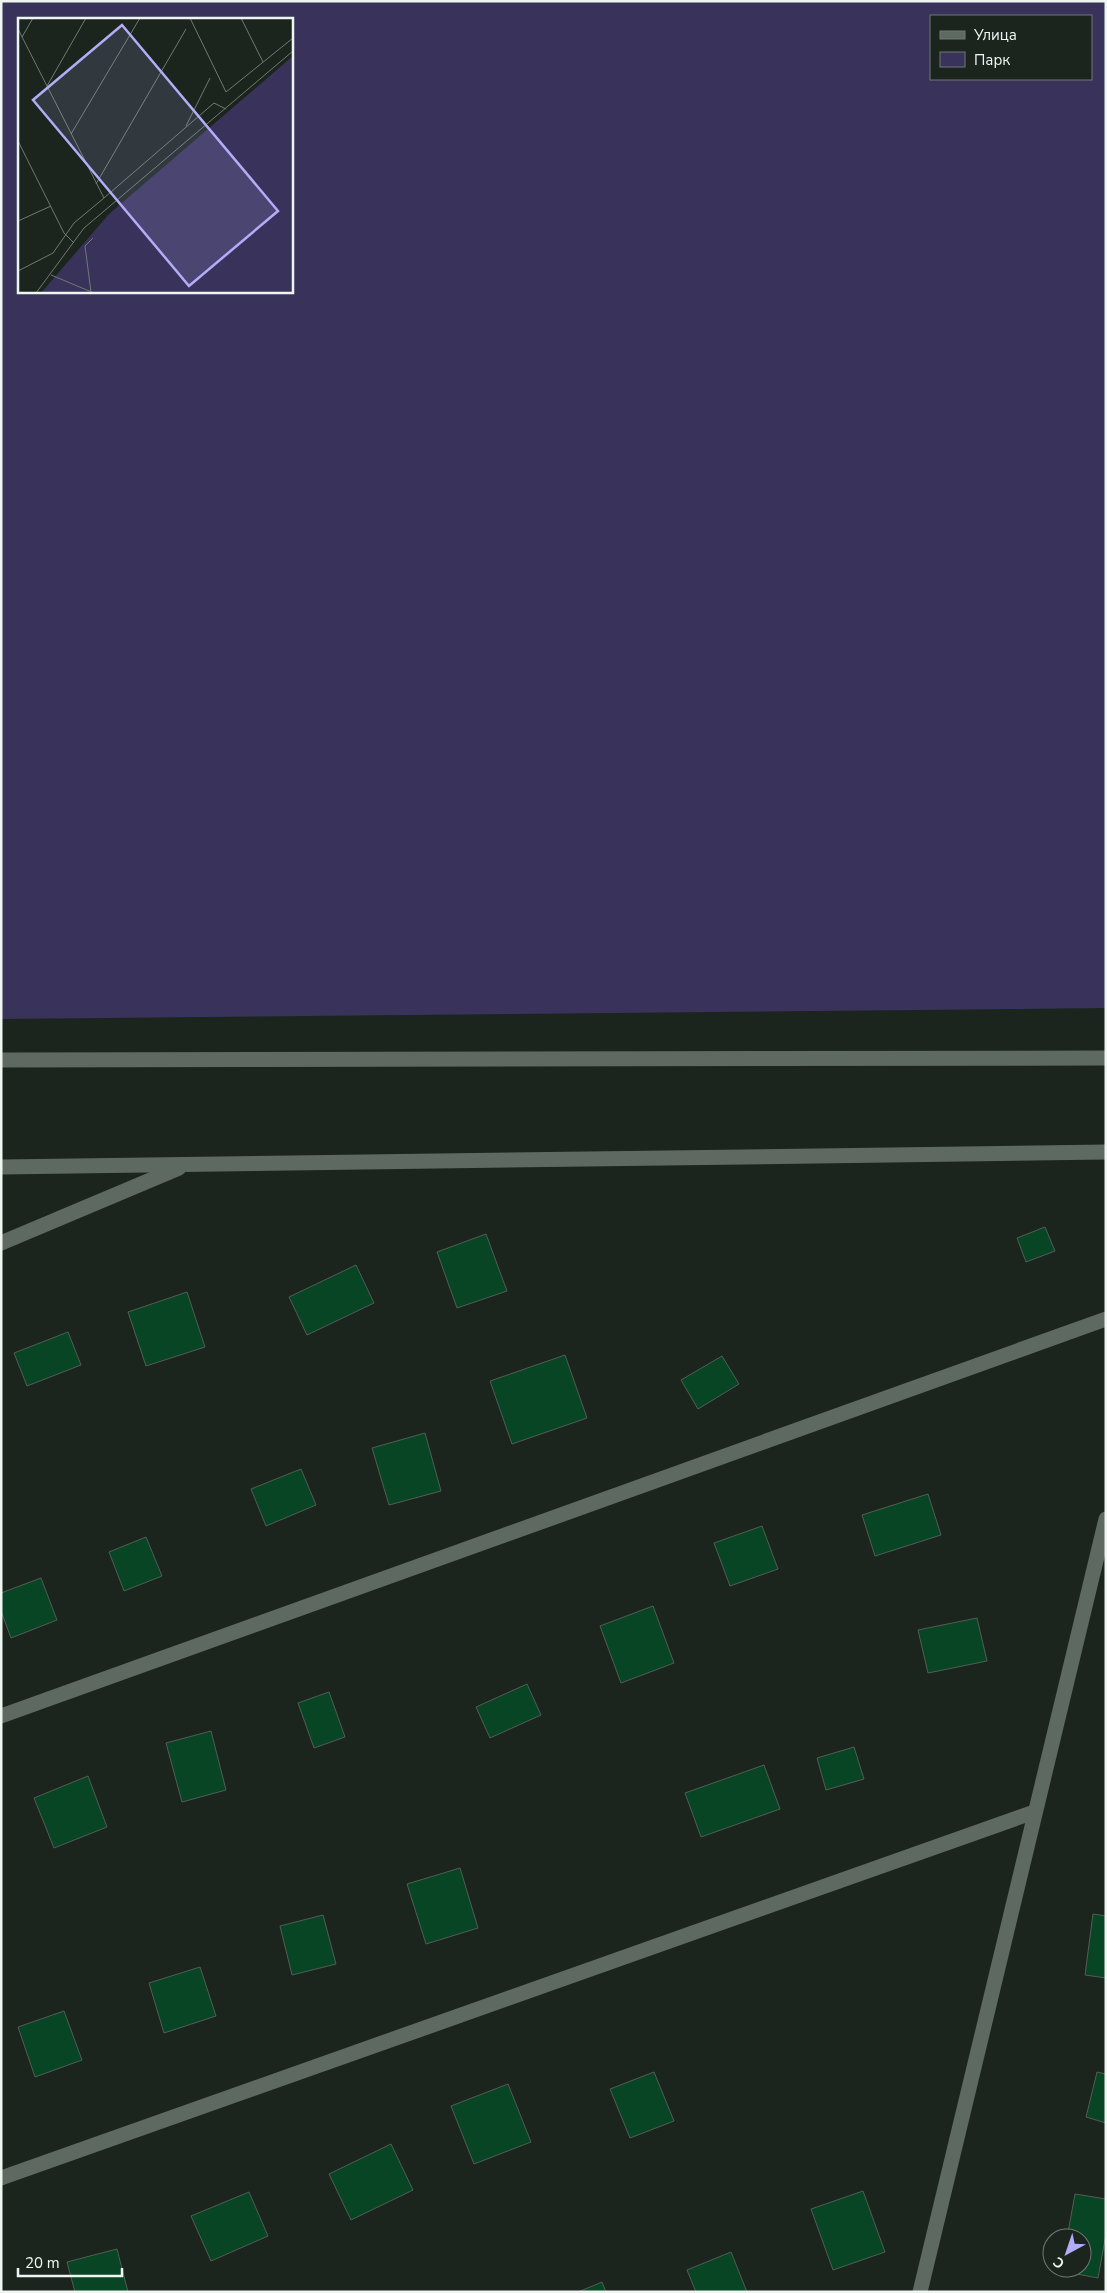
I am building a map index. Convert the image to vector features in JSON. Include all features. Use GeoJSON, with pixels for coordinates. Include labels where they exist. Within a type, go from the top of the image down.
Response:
{"type":"FeatureCollection","features":[{"type":"Feature","properties":{"kind":"street"},"geometry":{"type":"LineString","coordinates":[[1,1060],[1106,1058]]}},
{"type":"Feature","properties":{"kind":"street"},"geometry":{"type":"LineString","coordinates":[[1,1167],[1106,1152]]}},
{"type":"Feature","properties":{"kind":"street"},"geometry":{"type":"LineString","coordinates":[[1,1243],[188,1165]]}},
{"type":"Feature","properties":{"kind":"street"},"geometry":{"type":"LineString","coordinates":[[1,1716],[1106,1319]]}},
{"type":"Feature","properties":{"kind":"street"},"geometry":{"type":"LineString","coordinates":[[920,2292],[1106,1519]]}},
{"type":"Feature","properties":{"kind":"street"},"geometry":{"type":"LineString","coordinates":[[1,2178],[1034,1812]]}},
{"type":"Feature","properties":{"kind":"green space"},"geometry":{"type":"Polygon","coordinates":[[[1,1],[1106,1],[1106,1008],[1,1019],[1,1]]]}},
{"type":"Feature","properties":{"kind":"building"},"geometry":{"type":"Polygon","coordinates":[[[1045,1227],[1055,1251],[1026,1262],[1017,1238],[1045,1227]]]}},
{"type":"Feature","properties":{"kind":"building"},"geometry":{"type":"Polygon","coordinates":[[[486,1234],[507,1291],[457,1308],[437,1252],[486,1234]]]}},
{"type":"Feature","properties":{"kind":"building"},"geometry":{"type":"Polygon","coordinates":[[[356,1265],[374,1303],[307,1335],[289,1297],[356,1265]]]}},
{"type":"Feature","properties":{"kind":"building"},"geometry":{"type":"Polygon","coordinates":[[[187,1292],[205,1347],[146,1366],[128,1312],[187,1292]]]}},
{"type":"Feature","properties":{"kind":"building"},"geometry":{"type":"Polygon","coordinates":[[[68,1332],[81,1365],[27,1386],[14,1353],[68,1332]]]}},
{"type":"Feature","properties":{"kind":"building"},"geometry":{"type":"Polygon","coordinates":[[[565,1355],[587,1418],[512,1444],[490,1381],[565,1355]]]}},
{"type":"Feature","properties":{"kind":"building"},"geometry":{"type":"Polygon","coordinates":[[[722,1356],[739,1384],[698,1409],[681,1380],[722,1356]]]}},
{"type":"Feature","properties":{"kind":"building"},"geometry":{"type":"Polygon","coordinates":[[[425,1433],[441,1491],[389,1505],[372,1448],[425,1433]]]}},
{"type":"Feature","properties":{"kind":"building"},"geometry":{"type":"Polygon","coordinates":[[[301,1469],[316,1505],[266,1526],[251,1489],[301,1469]]]}},
{"type":"Feature","properties":{"kind":"building"},"geometry":{"type":"Polygon","coordinates":[[[928,1494],[941,1535],[875,1556],[862,1515],[928,1494]]]}},
{"type":"Feature","properties":{"kind":"building"},"geometry":{"type":"Polygon","coordinates":[[[762,1526],[778,1569],[730,1586],[714,1543],[762,1526]]]}},
{"type":"Feature","properties":{"kind":"building"},"geometry":{"type":"Polygon","coordinates":[[[146,1537],[162,1576],[124,1591],[109,1552],[146,1537]]]}},
{"type":"Feature","properties":{"kind":"building"},"geometry":{"type":"Polygon","coordinates":[[[41,1578],[57,1620],[11,1638],[1,1611],[1,1593],[41,1578]]]}},
{"type":"Feature","properties":{"kind":"building"},"geometry":{"type":"Polygon","coordinates":[[[653,1606],[674,1663],[621,1683],[600,1626],[653,1606]]]}},
{"type":"Feature","properties":{"kind":"building"},"geometry":{"type":"Polygon","coordinates":[[[977,1618],[987,1661],[928,1673],[918,1630],[977,1618]]]}},
{"type":"Feature","properties":{"kind":"building"},"geometry":{"type":"Polygon","coordinates":[[[527,1684],[541,1715],[490,1738],[476,1707],[527,1684]]]}},
{"type":"Feature","properties":{"kind":"building"},"geometry":{"type":"Polygon","coordinates":[[[329,1692],[345,1737],[314,1748],[298,1703],[329,1692]]]}},
{"type":"Feature","properties":{"kind":"building"},"geometry":{"type":"Polygon","coordinates":[[[211,1731],[226,1790],[182,1802],[166,1743],[211,1731]]]}},
{"type":"Feature","properties":{"kind":"building"},"geometry":{"type":"Polygon","coordinates":[[[854,1747],[864,1779],[826,1790],[817,1758],[854,1747]]]}},
{"type":"Feature","properties":{"kind":"building"},"geometry":{"type":"Polygon","coordinates":[[[764,1765],[780,1809],[701,1837],[685,1793],[764,1765]]]}},
{"type":"Feature","properties":{"kind":"building"},"geometry":{"type":"Polygon","coordinates":[[[88,1776],[107,1827],[54,1848],[34,1798],[88,1776]]]}},
{"type":"Feature","properties":{"kind":"building"},"geometry":{"type":"Polygon","coordinates":[[[460,1868],[478,1928],[426,1944],[407,1884],[460,1868]]]}},
{"type":"Feature","properties":{"kind":"building"},"geometry":{"type":"Polygon","coordinates":[[[1093,1914],[1106,1916],[1106,1978],[1085,1975],[1093,1914]]]}},
{"type":"Feature","properties":{"kind":"building"},"geometry":{"type":"Polygon","coordinates":[[[323,1915],[336,1964],[292,1975],[280,1926],[323,1915]]]}},
{"type":"Feature","properties":{"kind":"building"},"geometry":{"type":"Polygon","coordinates":[[[200,1967],[216,2016],[164,2033],[149,1983],[200,1967]]]}},
{"type":"Feature","properties":{"kind":"building"},"geometry":{"type":"Polygon","coordinates":[[[64,2011],[82,2060],[35,2077],[18,2027],[64,2011]]]}},
{"type":"Feature","properties":{"kind":"building"},"geometry":{"type":"Polygon","coordinates":[[[654,2072],[674,2121],[630,2138],[610,2089],[654,2072]]]}},
{"type":"Feature","properties":{"kind":"building"},"geometry":{"type":"Polygon","coordinates":[[[1097,2072],[1106,2074],[1106,2123],[1086,2117],[1097,2072]]]}},
{"type":"Feature","properties":{"kind":"building"},"geometry":{"type":"Polygon","coordinates":[[[508,2084],[531,2142],[474,2164],[451,2106],[508,2084]]]}},
{"type":"Feature","properties":{"kind":"building"},"geometry":{"type":"Polygon","coordinates":[[[391,2144],[413,2190],[351,2220],[329,2174],[391,2144]]]}},
{"type":"Feature","properties":{"kind":"building"},"geometry":{"type":"Polygon","coordinates":[[[863,2191],[885,2252],[833,2270],[811,2209],[863,2191]]]}},
{"type":"Feature","properties":{"kind":"building"},"geometry":{"type":"Polygon","coordinates":[[[249,2192],[268,2236],[211,2261],[191,2216],[249,2192]]]}},
{"type":"Feature","properties":{"kind":"building"},"geometry":{"type":"Polygon","coordinates":[[[1075,2194],[1106,2199],[1106,2234],[1098,2278],[1092,2277],[1092,2228],[1069,2228],[1075,2194]]]}},
{"type":"Feature","properties":{"kind":"building"},"geometry":{"type":"Polygon","coordinates":[[[117,2249],[128,2292],[75,2292],[67,2262],[117,2249]]]}},
{"type":"Feature","properties":{"kind":"building"},"geometry":{"type":"Polygon","coordinates":[[[731,2252],[747,2292],[696,2292],[687,2270],[731,2252]]]}},
{"type":"Feature","properties":{"kind":"building"},"geometry":{"type":"Polygon","coordinates":[[[602,2282],[606,2292],[578,2292],[602,2282]]]}}]}
